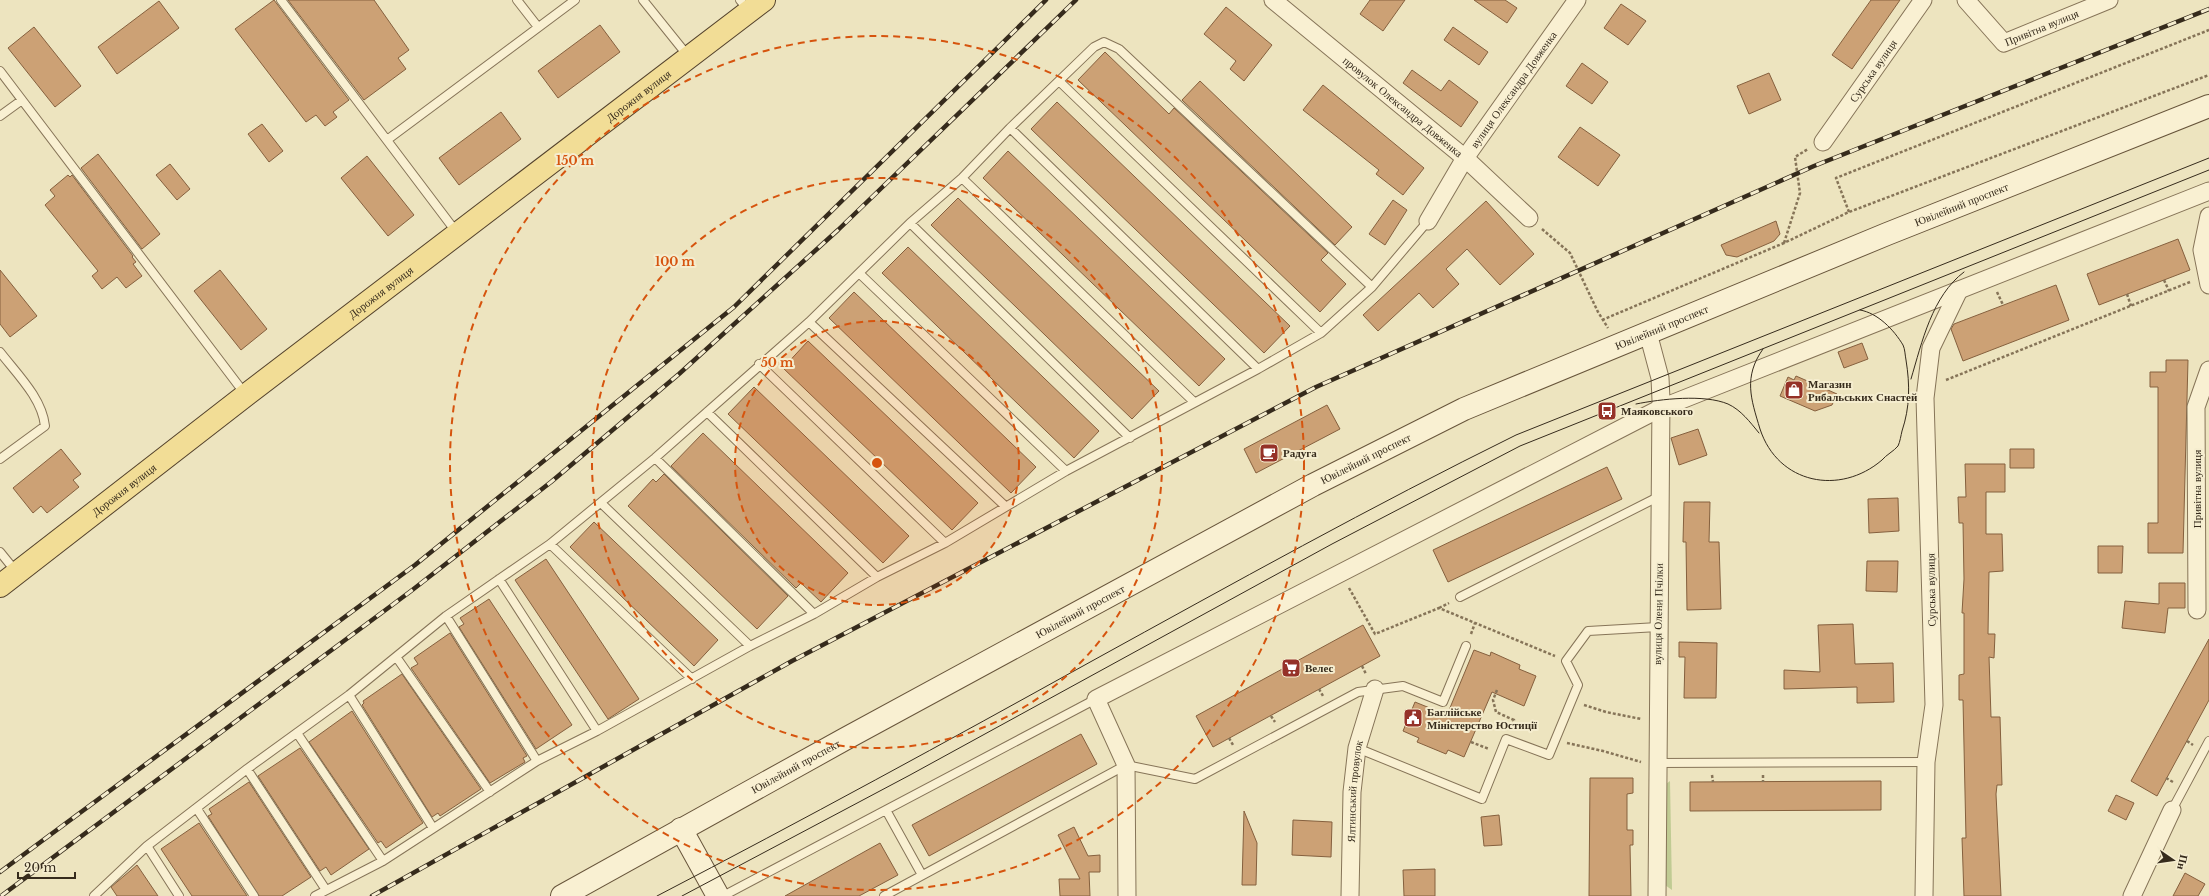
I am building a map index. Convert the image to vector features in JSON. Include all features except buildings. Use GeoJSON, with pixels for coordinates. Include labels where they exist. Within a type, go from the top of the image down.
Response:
{"type":"FeatureCollection","features":[{"type":"Feature","properties":{"kind":"main road","name":"Дорожня вулиця"},"geometry":{"type":"LineString","coordinates":[[0,586],[246,395],[690,58],[752,4]]}},
{"type":"Feature","properties":{"kind":"main road","name":"Ювілейний проспект"},"geometry":{"type":"LineString","coordinates":[[562,896],[681,829],[1313,485],[1464,409],[1887,234],[2209,106]]}},
{"type":"Feature","properties":{"kind":"main road"},"geometry":{"type":"LineString","coordinates":[[681,829],[718,896]]}},
{"type":"Feature","properties":{"kind":"street","name":"провулок Олександра Довженка"},"geometry":{"type":"LineString","coordinates":[[1273,0],[1465,158],[1529,218]]}},
{"type":"Feature","properties":{"kind":"street","name":"вулиця Олександра Довженка"},"geometry":{"type":"LineString","coordinates":[[1428,221],[1465,158],[1577,0]]}},
{"type":"Feature","properties":{"kind":"street","name":"Сурська вулиця"},"geometry":{"type":"LineString","coordinates":[[1823,142],[1923,0]]}},
{"type":"Feature","properties":{"kind":"street","name":"Привітна вулиця"},"geometry":{"type":"LineString","coordinates":[[1966,0],[2004,43],[2109,0]]}},
{"type":"Feature","properties":{"kind":"street"},"geometry":{"type":"LineString","coordinates":[[1127,896],[1126,765],[1096,699],[1661,408],[2209,191]]}},
{"type":"Feature","properties":{"kind":"street"},"geometry":{"type":"LineString","coordinates":[[2208,280],[2202,250],[2209,216]]}},
{"type":"Feature","properties":{"kind":"street","name":"Сурська вулиця"},"geometry":{"type":"LineString","coordinates":[[1924,896],[1926,762],[1934,705],[1926,388],[1931,348],[1959,290]]}},
{"type":"Feature","properties":{"kind":"street","name":"вулиця Олени Пчілки"},"geometry":{"type":"LineString","coordinates":[[1648,333],[1660,378],[1661,408],[1657,722],[1657,896]]}},
{"type":"Feature","properties":{"kind":"street","name":"Привітна вулиця"},"geometry":{"type":"LineString","coordinates":[[2197,610],[2196,407],[2209,370]]}},
{"type":"Feature","properties":{"kind":"street","name":"Ялтинський провулок"},"geometry":{"type":"LineString","coordinates":[[1350,896],[1352,792],[1357,748],[1375,689]]}},
{"type":"Feature","properties":{"kind":"street"},"geometry":{"type":"LineString","coordinates":[[2132,896],[2172,810]]}},
{"type":"Feature","properties":{"kind":"lane"},"geometry":{"type":"LineString","coordinates":[[281,0],[458,234]]}},
{"type":"Feature","properties":{"kind":"lane"},"geometry":{"type":"LineString","coordinates":[[517,0],[538,27]]}},
{"type":"Feature","properties":{"kind":"lane"},"geometry":{"type":"LineString","coordinates":[[387,140],[574,0]]}},
{"type":"Feature","properties":{"kind":"lane"},"geometry":{"type":"LineString","coordinates":[[643,0],[690,58]]}},
{"type":"Feature","properties":{"kind":"lane"},"geometry":{"type":"LineString","coordinates":[[95,896],[147,846],[247,769],[349,695],[397,658],[446,616],[550,544],[655,458],[759,364],[809,322],[910,223],[962,178],[1010,128],[1060,82],[1094,47],[1104,42],[1119,49],[1372,287]]}},
{"type":"Feature","properties":{"kind":"lane"},"geometry":{"type":"LineString","coordinates":[[0,71],[246,395]]}},
{"type":"Feature","properties":{"kind":"lane"},"geometry":{"type":"LineString","coordinates":[[1060,82],[1321,333]]}},
{"type":"Feature","properties":{"kind":"lane"},"geometry":{"type":"LineString","coordinates":[[0,116],[22,100]]}},
{"type":"Feature","properties":{"kind":"lane"},"geometry":{"type":"LineString","coordinates":[[1010,128],[1258,369]]}},
{"type":"Feature","properties":{"kind":"lane"},"geometry":{"type":"LineString","coordinates":[[962,178],[1194,402]]}},
{"type":"Feature","properties":{"kind":"lane"},"geometry":{"type":"LineString","coordinates":[[315,896],[383,861],[537,761],[597,731],[750,646],[814,614],[877,577],[945,543],[1066,471],[1258,369],[1321,333],[1372,287],[1428,221]]}},
{"type":"Feature","properties":{"kind":"lane"},"geometry":{"type":"LineString","coordinates":[[910,223],[1130,438]]}},
{"type":"Feature","properties":{"kind":"lane"},"geometry":{"type":"LineString","coordinates":[[859,273],[1066,471]]}},
{"type":"Feature","properties":{"kind":"lane"},"geometry":{"type":"LineString","coordinates":[[809,322],[1005,506]]}},
{"type":"Feature","properties":{"kind":"lane"},"geometry":{"type":"LineString","coordinates":[[0,352],[44,412],[45,426],[0,459]]}},
{"type":"Feature","properties":{"kind":"lane"},"geometry":{"type":"LineString","coordinates":[[759,364],[945,543]]}},
{"type":"Feature","properties":{"kind":"lane"},"geometry":{"type":"LineString","coordinates":[[707,412],[877,577]]}},
{"type":"Feature","properties":{"kind":"lane"},"geometry":{"type":"LineString","coordinates":[[655,458],[814,614]]}},
{"type":"Feature","properties":{"kind":"lane"},"geometry":{"type":"LineString","coordinates":[[1460,597],[1660,496]]}},
{"type":"Feature","properties":{"kind":"lane"},"geometry":{"type":"LineString","coordinates":[[601,503],[750,646]]}},
{"type":"Feature","properties":{"kind":"lane"},"geometry":{"type":"LineString","coordinates":[[550,544],[692,679]]}},
{"type":"Feature","properties":{"kind":"lane"},"geometry":{"type":"LineString","coordinates":[[0,552],[17,574]]}},
{"type":"Feature","properties":{"kind":"lane"},"geometry":{"type":"LineString","coordinates":[[499,579],[597,731]]}},
{"type":"Feature","properties":{"kind":"lane"},"geometry":{"type":"LineString","coordinates":[[446,616],[537,761]]}},
{"type":"Feature","properties":{"kind":"lane"},"geometry":{"type":"LineString","coordinates":[[1357,748],[1482,800],[1506,739],[1549,755],[1578,685],[1566,660],[1588,631],[1658,627]]}},
{"type":"Feature","properties":{"kind":"lane"},"geometry":{"type":"LineString","coordinates":[[884,896],[1126,765],[1195,779],[1358,692],[1403,686],[1443,702],[1466,646]]}},
{"type":"Feature","properties":{"kind":"lane"},"geometry":{"type":"LineString","coordinates":[[397,658],[490,792]]}},
{"type":"Feature","properties":{"kind":"lane"},"geometry":{"type":"LineString","coordinates":[[349,695],[433,828]]}},
{"type":"Feature","properties":{"kind":"lane"},"geometry":{"type":"LineString","coordinates":[[723,896],[1096,699]]}},
{"type":"Feature","properties":{"kind":"lane"},"geometry":{"type":"LineString","coordinates":[[297,733],[383,861]]}},
{"type":"Feature","properties":{"kind":"lane"},"geometry":{"type":"LineString","coordinates":[[2172,810],[2209,741]]}},
{"type":"Feature","properties":{"kind":"lane"},"geometry":{"type":"LineString","coordinates":[[1657,762],[1926,762]]}},
{"type":"Feature","properties":{"kind":"lane"},"geometry":{"type":"LineString","coordinates":[[247,769],[326,890]]}},
{"type":"Feature","properties":{"kind":"lane"},"geometry":{"type":"LineString","coordinates":[[197,809],[254,896]]}},
{"type":"Feature","properties":{"kind":"lane"},"geometry":{"type":"LineString","coordinates":[[886,810],[922,875]]}},
{"type":"Feature","properties":{"kind":"lane"},"geometry":{"type":"LineString","coordinates":[[147,846],[179,896]]}},
{"type":"Feature","properties":{"kind":"path"},"geometry":{"type":"LineString","coordinates":[[1849,212],[1836,178],[2209,30]]}},
{"type":"Feature","properties":{"kind":"path"},"geometry":{"type":"LineString","coordinates":[[1602,320],[1784,243],[1849,212],[2209,75]]}},
{"type":"Feature","properties":{"kind":"path"},"geometry":{"type":"LineString","coordinates":[[1784,243],[1800,193],[1795,157],[1823,142]]}},
{"type":"Feature","properties":{"kind":"path"},"geometry":{"type":"LineString","coordinates":[[1529,218],[1570,253],[1602,320],[1619,345]]}},
{"type":"Feature","properties":{"kind":"path"},"geometry":{"type":"LineString","coordinates":[[2164,280],[2169,291]]}},
{"type":"Feature","properties":{"kind":"path"},"geometry":{"type":"LineString","coordinates":[[1926,388],[2169,291],[2208,280]]}},
{"type":"Feature","properties":{"kind":"path"},"geometry":{"type":"LineString","coordinates":[[2127,294],[2131,306]]}},
{"type":"Feature","properties":{"kind":"path"},"geometry":{"type":"LineString","coordinates":[[1341,573],[1375,634],[1439,608],[1566,660]]}},
{"type":"Feature","properties":{"kind":"path"},"geometry":{"type":"LineString","coordinates":[[1497,690],[1494,700],[1496,712],[1514,720],[1506,739]]}},
{"type":"Feature","properties":{"kind":"path"},"geometry":{"type":"LineString","coordinates":[[1571,700],[1606,712],[1657,722]]}},
{"type":"Feature","properties":{"kind":"path"},"geometry":{"type":"LineString","coordinates":[[1555,740],[1603,751],[1640,762],[1657,762]]}},
{"type":"Feature","properties":{"kind":"path"},"geometry":{"type":"LineString","coordinates":[[1471,742],[1500,754]]}},
{"type":"Feature","properties":{"kind":"green space"},"geometry":{"type":"Polygon","coordinates":[[[1670,781],[1672,890],[1665,885],[1666,784],[1670,781]]]}},
{"type":"Feature","properties":{"kind":"tram line"},"geometry":{"type":"LineString","coordinates":[[657,896],[984,721],[1302,546],[1409,489],[1516,435],[2209,158]]}},
{"type":"Feature","properties":{"kind":"tram line"},"geometry":{"type":"LineString","coordinates":[[682,896],[910,775],[1332,544],[1520,446],[2209,170]]}},
{"type":"Feature","properties":{"kind":"tram line"},"geometry":{"type":"LineString","coordinates":[[1911,379],[1924,335],[1936,307],[1953,282],[1964,272]]}},
{"type":"Feature","properties":{"kind":"tram line"},"geometry":{"type":"LineString","coordinates":[[1763,349],[1753,369],[1751,388],[1754,408],[1760,429],[1769,448],[1781,462],[1795,472],[1812,479],[1830,481],[1848,478],[1865,471],[1882,460],[1898,446],[1908,405],[1909,387],[1905,350],[1903,345],[1890,328],[1879,318],[1860,310]]}},
{"type":"Feature","properties":{"kind":"tram line"},"geometry":{"type":"LineString","coordinates":[[1636,404],[1682,398],[1718,401],[1728,404],[1737,410],[1759,433]]}},
{"type":"Feature","properties":{"kind":"railway"},"geometry":{"type":"LineString","coordinates":[[0,872],[415,565],[734,307],[1046,0]]}},
{"type":"Feature","properties":{"kind":"railway"},"geometry":{"type":"LineString","coordinates":[[1,896],[411,591],[551,482],[679,374],[838,230],[1076,0]]}},
{"type":"Feature","properties":{"kind":"railway"},"geometry":{"type":"LineString","coordinates":[[372,896],[792,661],[1316,387],[1814,166],[2209,9]]}},
{"type":"Feature","properties":{"kind":"place","name":"Магазин Рибальських Снастей"},"geometry":{"type":"Point","coordinates":[1794,390]}},
{"type":"Feature","properties":{"kind":"place","name":"Маяковського"},"geometry":{"type":"Point","coordinates":[1607,411]}},
{"type":"Feature","properties":{"kind":"place","name":"Радуга"},"geometry":{"type":"Point","coordinates":[1269,453]}},
{"type":"Feature","properties":{"kind":"place","name":"Велес"},"geometry":{"type":"Point","coordinates":[1291,668]}},
{"type":"Feature","properties":{"kind":"place","name":"Баглійське Міністерство Юстиції"},"geometry":{"type":"Point","coordinates":[1413,718]}}]}
